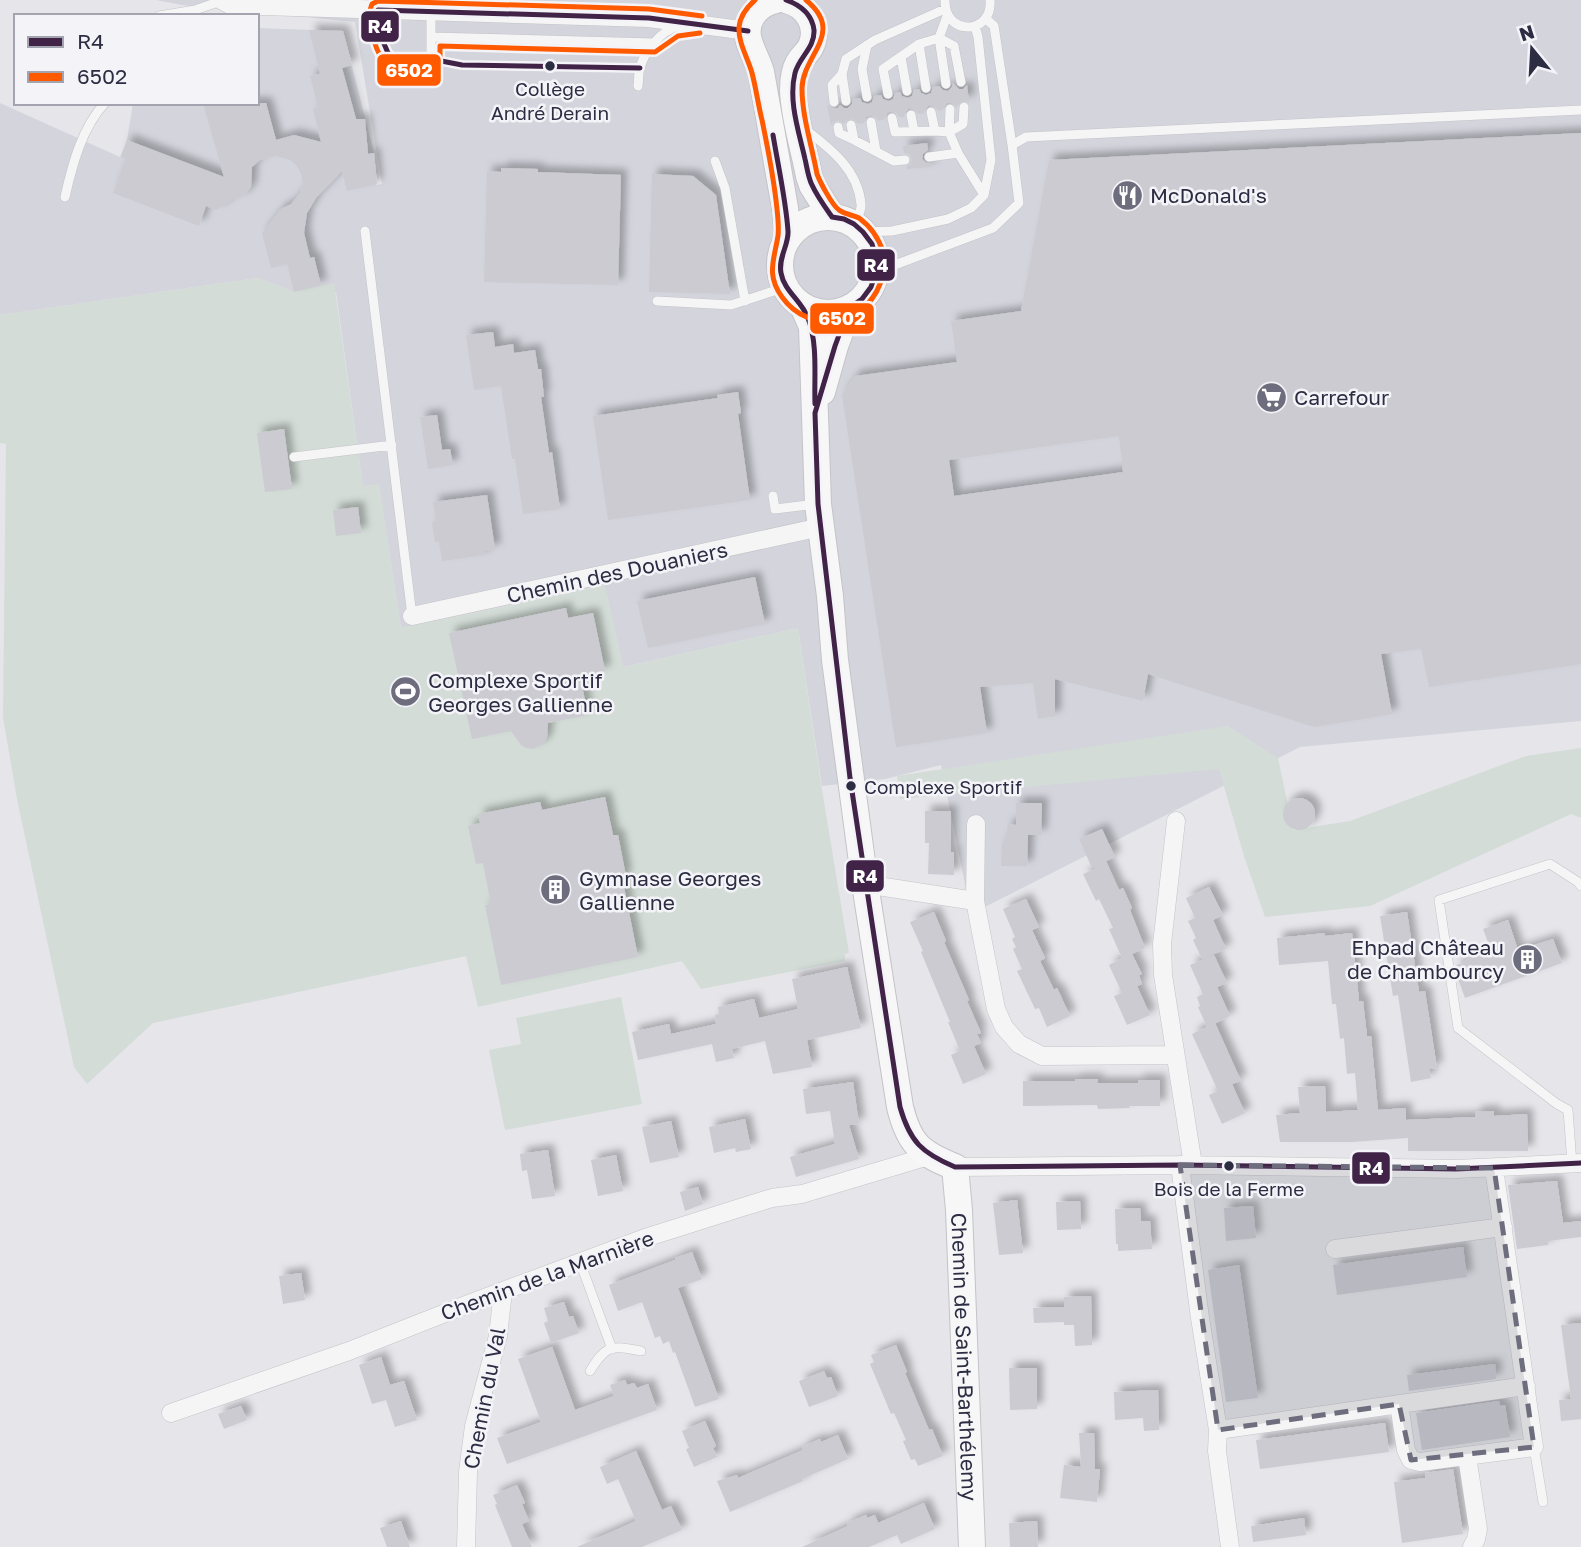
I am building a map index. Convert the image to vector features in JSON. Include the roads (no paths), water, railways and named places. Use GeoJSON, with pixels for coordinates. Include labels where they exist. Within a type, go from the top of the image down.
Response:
{"type":"FeatureCollection","features":[{"type":"Feature","properties":{"kind":"street"},"geometry":{"type":"LineString","coordinates":[[221,0],[230,5],[378,10],[409,6],[431,12],[649,18],[748,31]]}},
{"type":"Feature","properties":{"kind":"street"},"geometry":{"type":"LineString","coordinates":[[788,238],[761,72],[748,31],[751,17],[756,10],[781,1],[808,14],[814,31],[810,48],[798,63],[793,87],[812,185],[872,244],[876,258],[876,272],[871,287],[862,299],[849,308],[818,312],[794,296]]}},
{"type":"Feature","properties":{"kind":"street"},"geometry":{"type":"LineString","coordinates":[[850,224],[820,218],[807,222],[788,238],[780,262],[781,275],[812,327],[820,516],[839,687],[865,884],[902,1117],[911,1139],[929,1156],[955,1167],[1186,1165],[1494,1168],[1576,1163]]}},
{"type":"Feature","properties":{"kind":"street"},"geometry":{"type":"LineString","coordinates":[[815,414],[849,308]]}},
{"type":"Feature","properties":{"kind":"street","name":"Chemin des Douaniers"},"geometry":{"type":"LineString","coordinates":[[412,616],[820,516]]}},
{"type":"Feature","properties":{"kind":"street"},"geometry":{"type":"LineString","coordinates":[[1176,821],[1162,944],[1163,975],[1175,1055],[1200,1318],[1218,1430],[1217,1451],[1230,1547]]}},
{"type":"Feature","properties":{"kind":"street"},"geometry":{"type":"LineString","coordinates":[[976,824],[975,901],[996,1009],[1004,1027],[1019,1044],[1042,1056],[1175,1055]]}},
{"type":"Feature","properties":{"kind":"street"},"geometry":{"type":"LineString","coordinates":[[865,884],[975,901]]}},
{"type":"Feature","properties":{"kind":"street","name":"Chemin de la Marnière"},"geometry":{"type":"LineString","coordinates":[[171,1413],[349,1351],[648,1237],[772,1198],[802,1194],[929,1156]]}},
{"type":"Feature","properties":{"kind":"street","name":"Chemin de Saint-Barthélemy"},"geometry":{"type":"LineString","coordinates":[[955,1167],[972,1547]]}},
{"type":"Feature","properties":{"kind":"street"},"geometry":{"type":"LineString","coordinates":[[1399,1404],[1406,1450],[1411,1460],[1420,1462],[1534,1447],[1494,1168]]}},
{"type":"Feature","properties":{"kind":"street"},"geometry":{"type":"LineString","coordinates":[[1335,1249],[1503,1227]]}},
{"type":"Feature","properties":{"kind":"street","name":"Chemin du Val"},"geometry":{"type":"LineString","coordinates":[[466,1547],[468,1472],[474,1426],[498,1336],[503,1291]]}},
{"type":"Feature","properties":{"kind":"street"},"geometry":{"type":"LineString","coordinates":[[1218,1430],[1526,1386]]}},
{"type":"Feature","properties":{"kind":"street"},"geometry":{"type":"LineString","coordinates":[[1468,1456],[1478,1529],[1472,1547]]}},
{"type":"Feature","properties":{"kind":"lane"},"geometry":{"type":"LineString","coordinates":[[171,14],[195,10],[221,0]]}},
{"type":"Feature","properties":{"kind":"lane"},"geometry":{"type":"LineString","coordinates":[[946,8],[953,22],[959,26],[975,26],[986,19],[990,0]]}},
{"type":"Feature","properties":{"kind":"lane"},"geometry":{"type":"LineString","coordinates":[[946,8],[939,38],[946,84]]}},
{"type":"Feature","properties":{"kind":"lane"},"geometry":{"type":"LineString","coordinates":[[846,101],[842,74],[846,59],[875,40],[946,8]]}},
{"type":"Feature","properties":{"kind":"lane"},"geometry":{"type":"LineString","coordinates":[[378,10],[382,38],[388,53],[397,60],[431,59],[462,65],[640,68]]}},
{"type":"Feature","properties":{"kind":"lane"},"geometry":{"type":"LineString","coordinates":[[431,12],[431,59]]}},
{"type":"Feature","properties":{"kind":"lane"},"geometry":{"type":"LineString","coordinates":[[876,272],[993,228],[1018,203],[994,26],[986,19]]}},
{"type":"Feature","properties":{"kind":"lane"},"geometry":{"type":"LineString","coordinates":[[638,86],[640,68],[654,43],[673,27],[687,24]]}},
{"type":"Feature","properties":{"kind":"lane"},"geometry":{"type":"LineString","coordinates":[[799,125],[844,162],[855,181],[862,206],[850,224],[892,231],[948,219],[971,208],[984,195],[991,160],[975,26]]}},
{"type":"Feature","properties":{"kind":"lane"},"geometry":{"type":"LineString","coordinates":[[431,37],[654,43]]}},
{"type":"Feature","properties":{"kind":"lane"},"geometry":{"type":"LineString","coordinates":[[888,94],[883,69],[919,44],[939,38],[954,46],[961,82]]}},
{"type":"Feature","properties":{"kind":"lane"},"geometry":{"type":"LineString","coordinates":[[919,44],[926,88]]}},
{"type":"Feature","properties":{"kind":"lane"},"geometry":{"type":"LineString","coordinates":[[867,45],[862,68],[867,97]]}},
{"type":"Feature","properties":{"kind":"lane"},"geometry":{"type":"LineString","coordinates":[[901,57],[906,91]]}},
{"type":"Feature","properties":{"kind":"lane"},"geometry":{"type":"LineString","coordinates":[[834,102],[832,85],[842,74]]}},
{"type":"Feature","properties":{"kind":"lane"},"geometry":{"type":"LineString","coordinates":[[65,197],[73,161],[87,131],[104,105]]}},
{"type":"Feature","properties":{"kind":"lane"},"geometry":{"type":"LineString","coordinates":[[892,118],[895,132],[949,132],[962,124],[964,107]]}},
{"type":"Feature","properties":{"kind":"lane"},"geometry":{"type":"LineString","coordinates":[[950,109],[949,132],[958,153],[984,195]]}},
{"type":"Feature","properties":{"kind":"lane"},"geometry":{"type":"LineString","coordinates":[[1012,145],[1026,137],[1581,110]]}},
{"type":"Feature","properties":{"kind":"lane"},"geometry":{"type":"LineString","coordinates":[[931,112],[935,131]]}},
{"type":"Feature","properties":{"kind":"lane"},"geometry":{"type":"LineString","coordinates":[[911,115],[914,131]]}},
{"type":"Feature","properties":{"kind":"lane"},"geometry":{"type":"LineString","coordinates":[[871,122],[876,151]]}},
{"type":"Feature","properties":{"kind":"lane"},"geometry":{"type":"LineString","coordinates":[[850,125],[854,140]]}},
{"type":"Feature","properties":{"kind":"lane"},"geometry":{"type":"LineString","coordinates":[[838,127],[839,133],[894,161],[905,160]]}},
{"type":"Feature","properties":{"kind":"lane"},"geometry":{"type":"LineString","coordinates":[[929,157],[958,153]]}},
{"type":"Feature","properties":{"kind":"lane"},"geometry":{"type":"LineString","coordinates":[[715,160],[725,188],[745,301]]}},
{"type":"Feature","properties":{"kind":"lane"},"geometry":{"type":"LineString","coordinates":[[365,231],[412,616]]}},
{"type":"Feature","properties":{"kind":"lane"},"geometry":{"type":"LineString","coordinates":[[657,301],[731,305],[794,296]]}},
{"type":"Feature","properties":{"kind":"lane"},"geometry":{"type":"LineString","coordinates":[[294,457],[392,445]]}},
{"type":"Feature","properties":{"kind":"lane"},"geometry":{"type":"LineString","coordinates":[[773,496],[775,509],[820,516]]}},
{"type":"Feature","properties":{"kind":"lane"},"geometry":{"type":"LineString","coordinates":[[1576,1163],[1568,1110],[1458,1028],[1439,900],[1550,864],[1578,882],[1581,887]]}},
{"type":"Feature","properties":{"kind":"lane"},"geometry":{"type":"LineString","coordinates":[[580,1262],[612,1349]]}},
{"type":"Feature","properties":{"kind":"lane"},"geometry":{"type":"LineString","coordinates":[[590,1371],[601,1353],[619,1346],[641,1351]]}},
{"type":"Feature","properties":{"kind":"lane"},"geometry":{"type":"LineString","coordinates":[[1534,1447],[1543,1502]]}},
{"type":"Feature","properties":{"kind":"place","name":"Collège André Derain"},"geometry":{"type":"Point","coordinates":[550,66]}},
{"type":"Feature","properties":{"kind":"place","name":"McDonald's"},"geometry":{"type":"Point","coordinates":[1127,195]}},
{"type":"Feature","properties":{"kind":"place","name":"Carrefour"},"geometry":{"type":"Point","coordinates":[1271,397]}},
{"type":"Feature","properties":{"kind":"place","name":"Complexe Sportif Georges Gallienne"},"geometry":{"type":"Point","coordinates":[405,692]}},
{"type":"Feature","properties":{"kind":"place","name":"Complexe Sportif"},"geometry":{"type":"Point","coordinates":[851,786]}},
{"type":"Feature","properties":{"kind":"place","name":"Gymnase Georges Gallienne"},"geometry":{"type":"Point","coordinates":[556,890]}},
{"type":"Feature","properties":{"kind":"place","name":"Ehpad Château de Chambourcy"},"geometry":{"type":"Point","coordinates":[1527,959]}},
{"type":"Feature","properties":{"kind":"place","name":"Bois de la Ferme"},"geometry":{"type":"Point","coordinates":[1229,1166]}}]}
